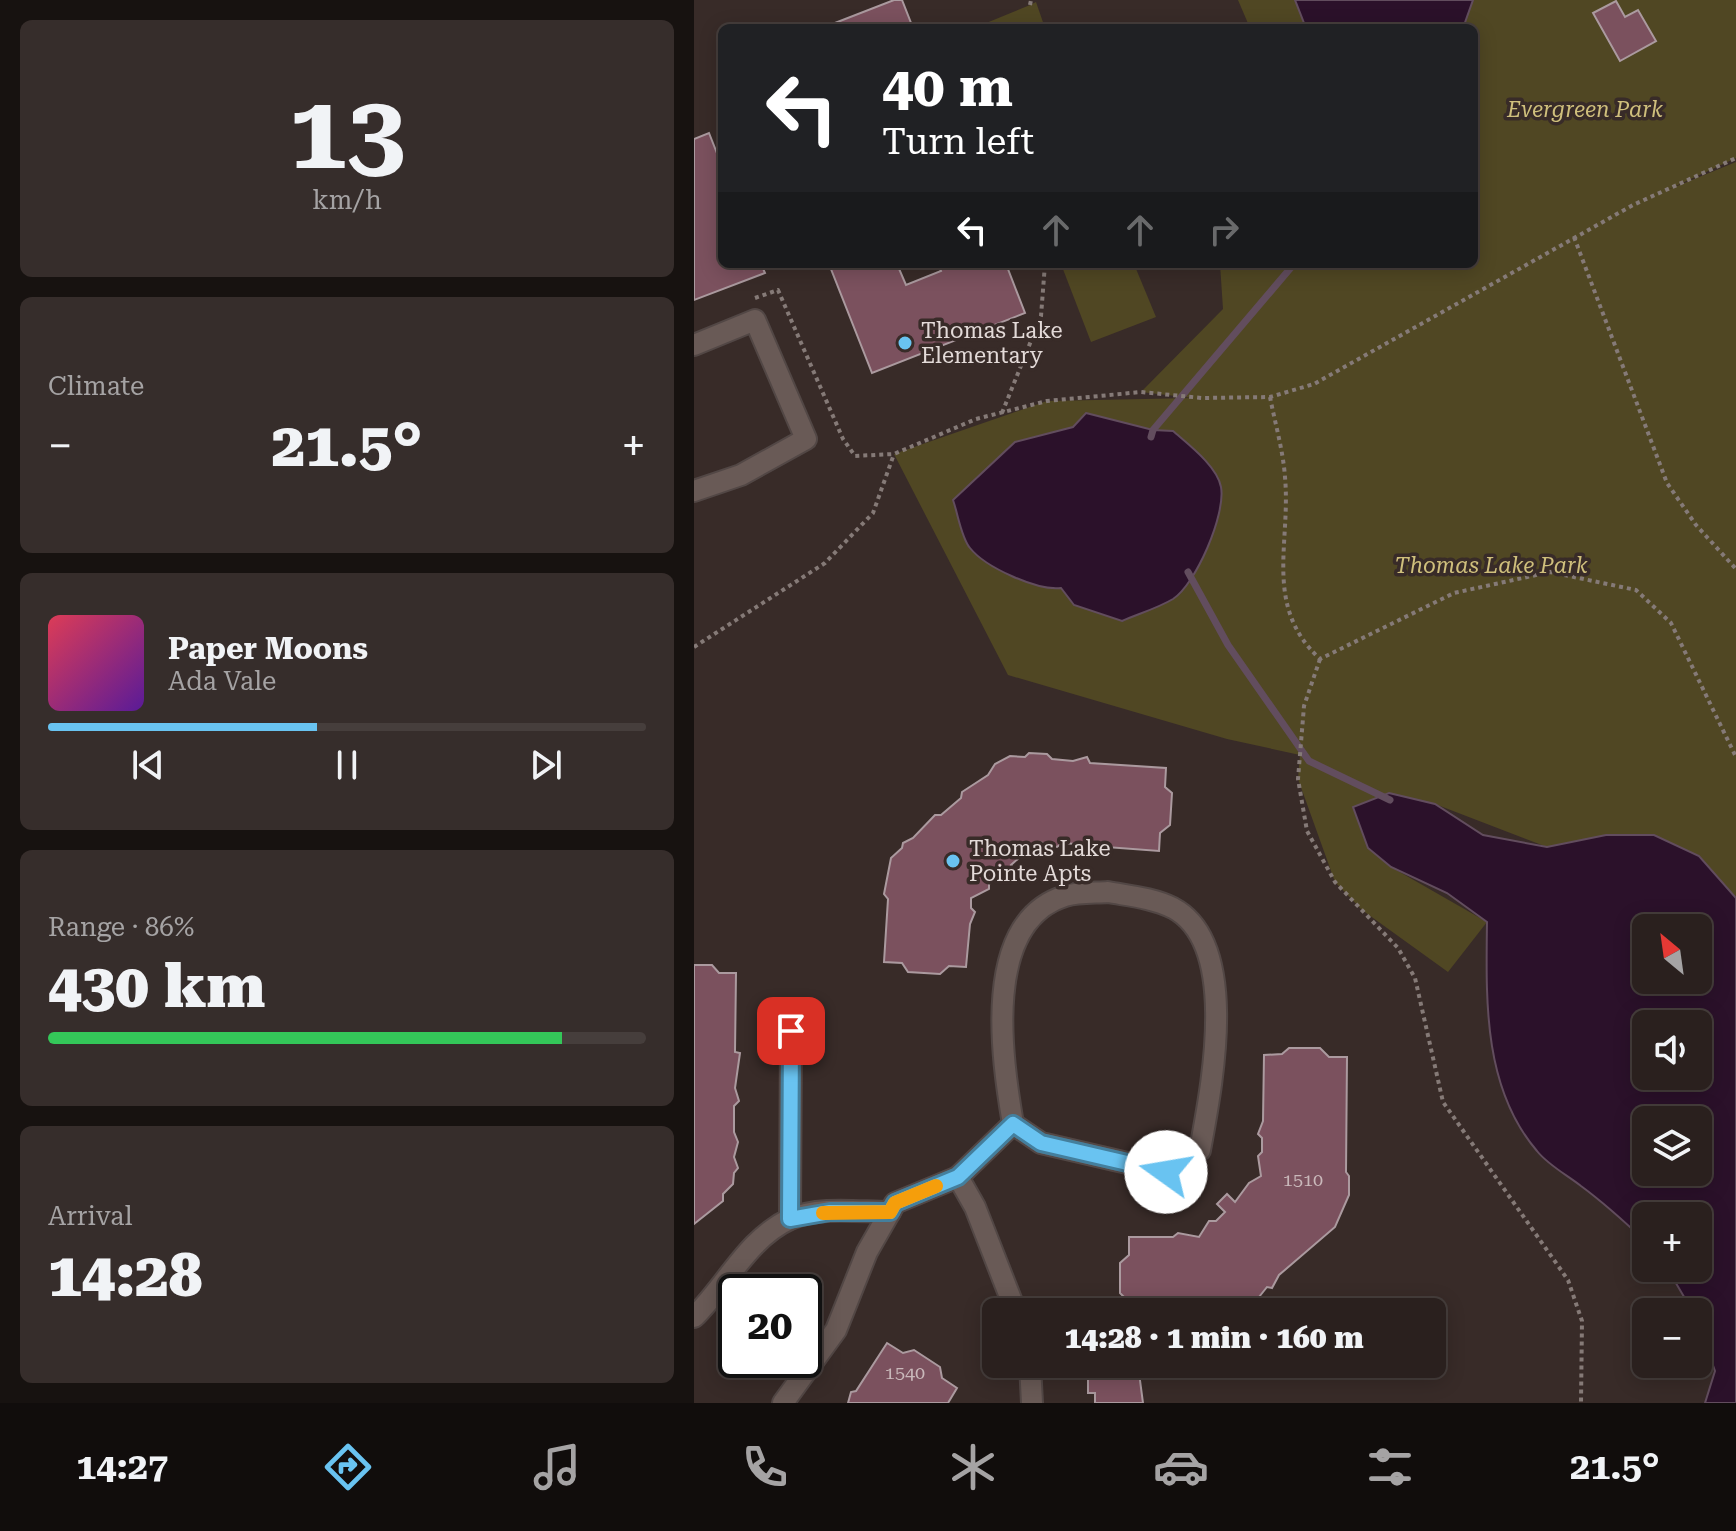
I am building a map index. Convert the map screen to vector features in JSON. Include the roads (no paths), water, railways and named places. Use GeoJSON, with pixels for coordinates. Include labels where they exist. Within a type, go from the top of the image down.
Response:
{"type":"FeatureCollection","features":[{"type":"Feature","properties":{"kind":"street"},"geometry":{"type":"LineString","coordinates":[[694,345],[755,320],[806,439],[741,475],[694,491]]}},
{"type":"Feature","properties":{"kind":"street"},"geometry":{"type":"LineString","coordinates":[[1108,892],[1147,898],[1176,909],[1207,945],[1216,989],[1211,1090],[1200,1150],[1166,1172],[1041,1143],[1013,1124],[1002,1062],[1003,991],[1015,941],[1035,912],[1066,895],[1108,892]]}},
{"type":"Feature","properties":{"kind":"street"},"geometry":{"type":"LineString","coordinates":[[790,1219],[791,1031]]}},
{"type":"Feature","properties":{"kind":"street"},"geometry":{"type":"LineString","coordinates":[[783,1403],[836,1330],[867,1252],[895,1203],[958,1177],[1013,1124]]}},
{"type":"Feature","properties":{"kind":"street"},"geometry":{"type":"LineString","coordinates":[[958,1177],[987,1235],[1011,1298]]}},
{"type":"Feature","properties":{"kind":"street"},"geometry":{"type":"LineString","coordinates":[[694,1317],[749,1250],[790,1219],[830,1212],[890,1212]]}},
{"type":"Feature","properties":{"kind":"street"},"geometry":{"type":"LineString","coordinates":[[1031,1378],[1032,1403]]}},
{"type":"Feature","properties":{"kind":"waterway"},"geometry":{"type":"LineString","coordinates":[[1151,437],[1153,430],[1291,268]]}},
{"type":"Feature","properties":{"kind":"waterway"},"geometry":{"type":"LineString","coordinates":[[1188,572],[1228,645],[1309,761],[1390,800]]}},
{"type":"Feature","properties":{"kind":"place","name":"Thomas Lake Elementary"},"geometry":{"type":"Point","coordinates":[905,343]}},
{"type":"Feature","properties":{"kind":"place","name":"Thomas Lake Pointe Apts"},"geometry":{"type":"Point","coordinates":[953,861]}},
{"type":"Feature","properties":{"kind":"park label","name":"Evergreen Park"},"geometry":{"type":"Point","coordinates":[1585,109]}},
{"type":"Feature","properties":{"kind":"park label","name":"Thomas Lake Park"},"geometry":{"type":"Point","coordinates":[1491,565]}}]}
